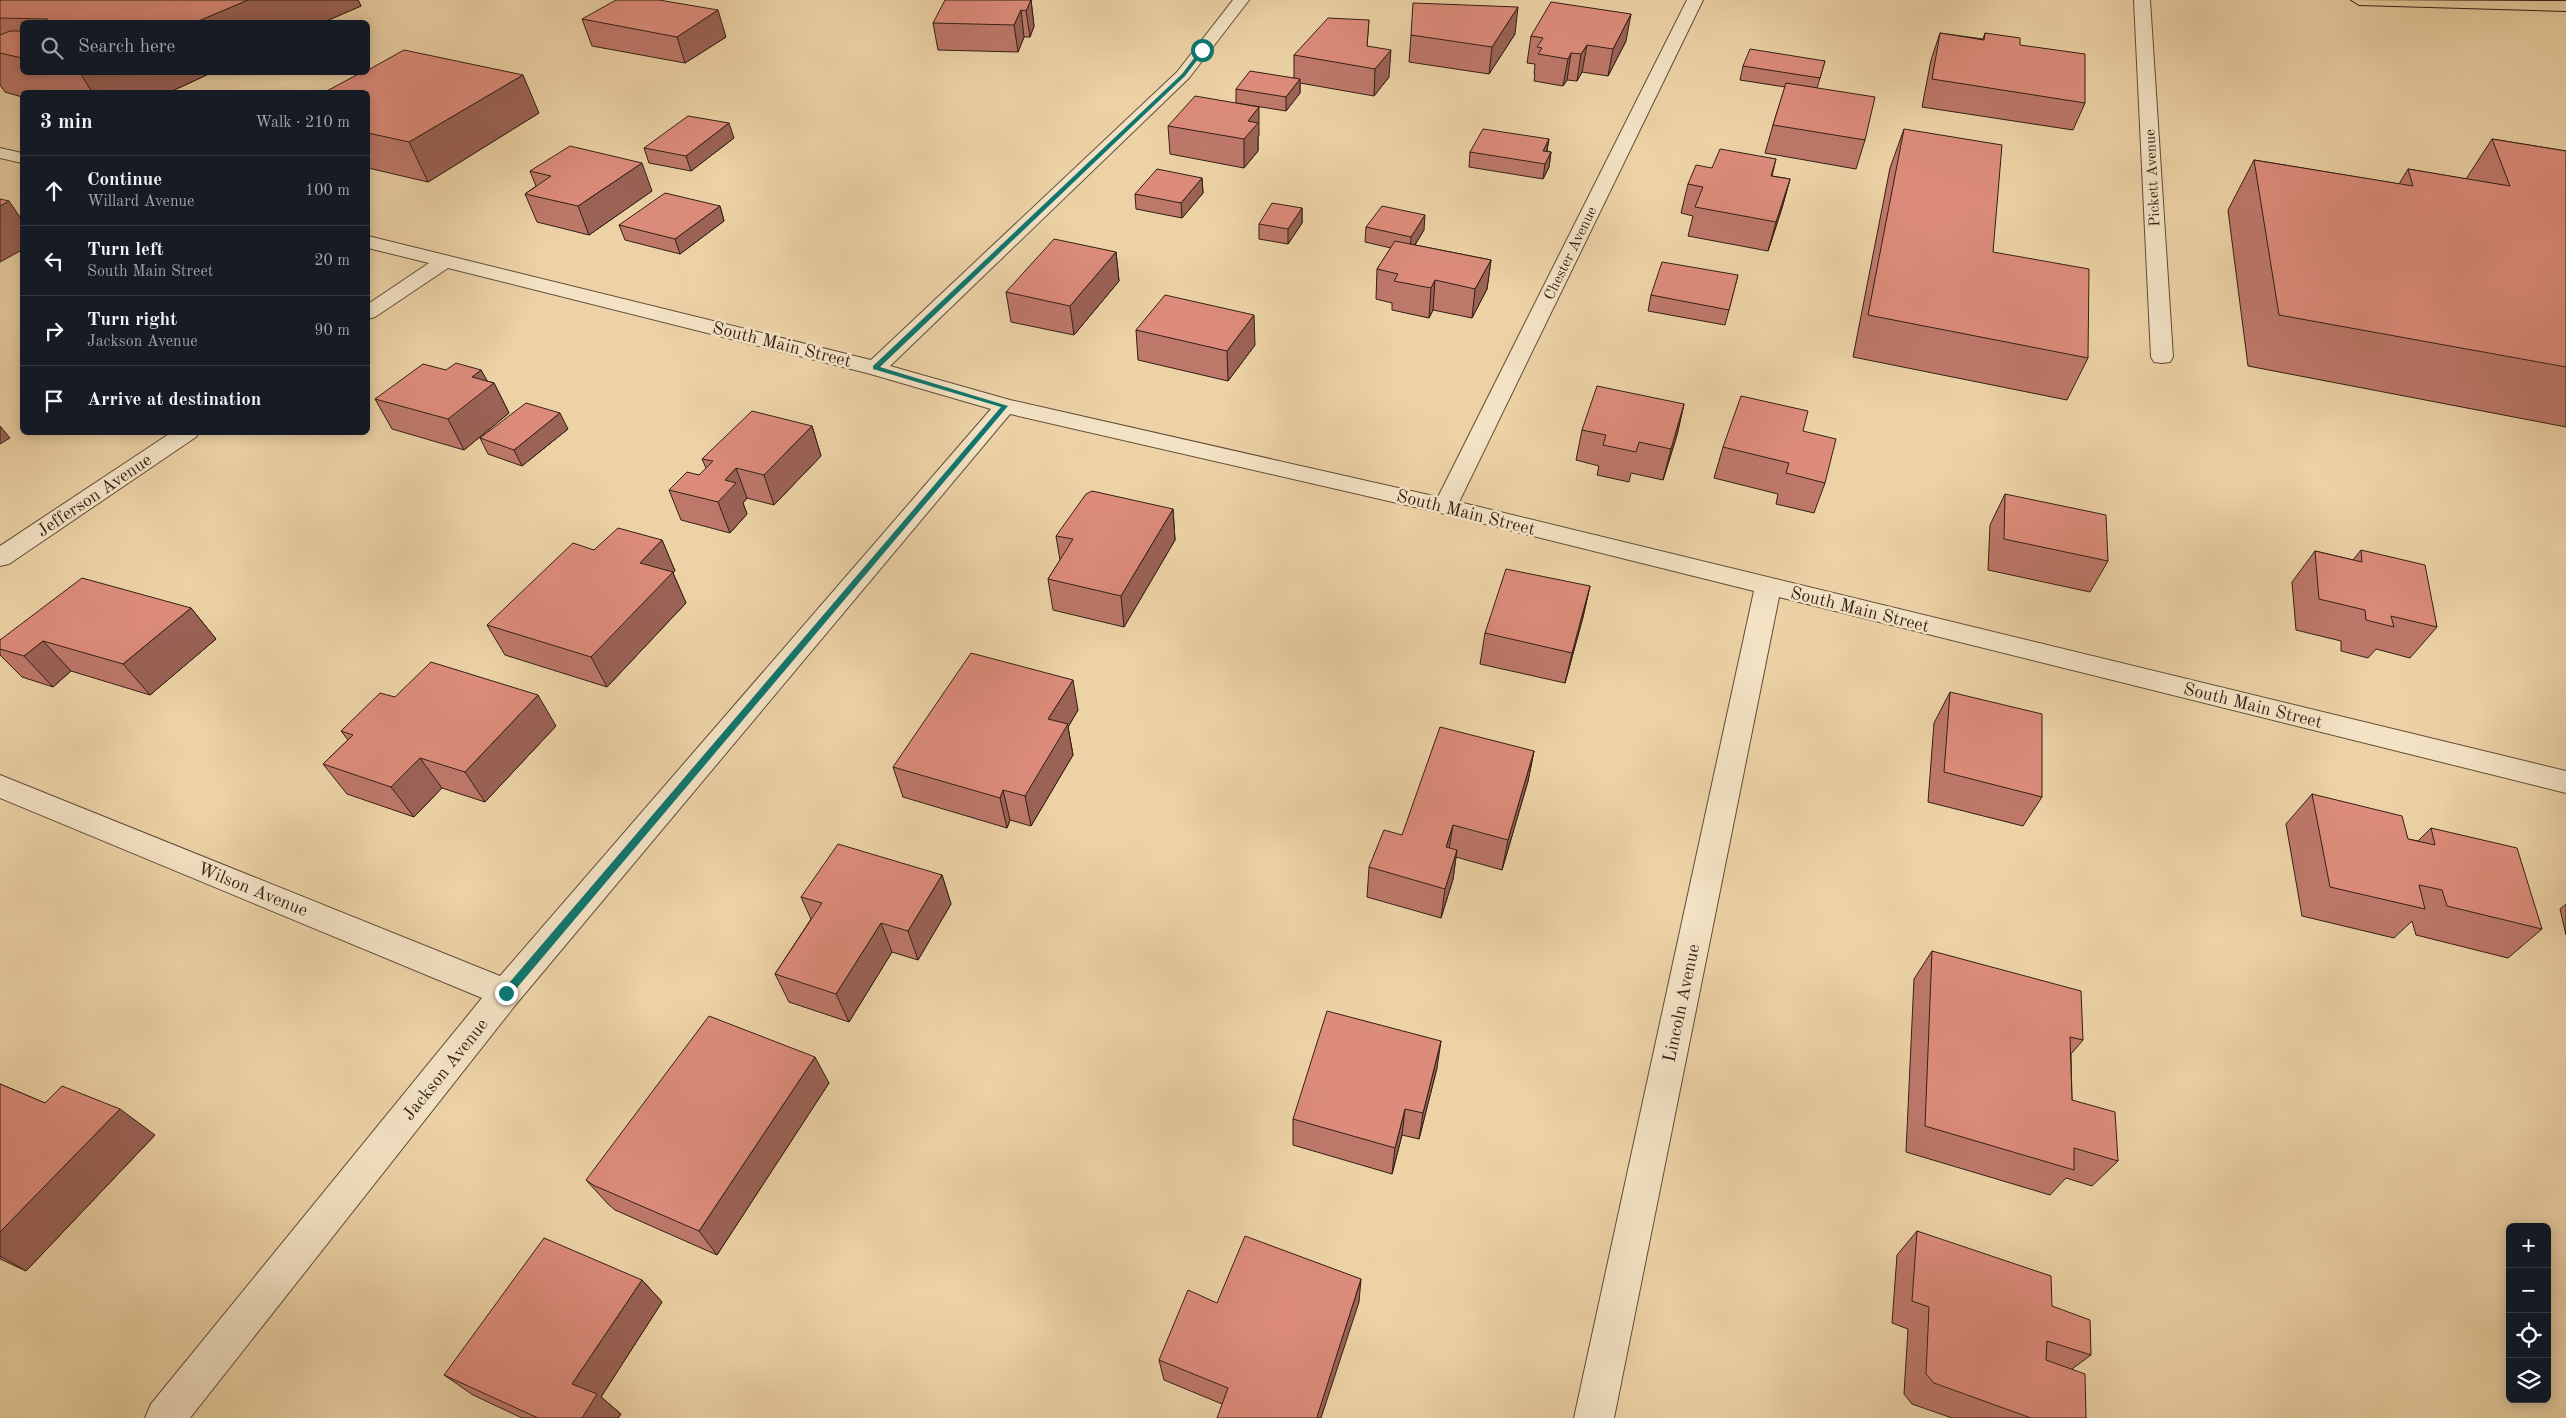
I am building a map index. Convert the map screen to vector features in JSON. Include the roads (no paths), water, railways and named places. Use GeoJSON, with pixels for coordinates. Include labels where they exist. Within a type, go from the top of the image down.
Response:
{"type":"FeatureCollection","features":[{"type":"Feature","properties":{"kind":"main road"},"geometry":{"type":"LineString","coordinates":[[2359,0],[2566,6]]}},
{"type":"Feature","properties":{"kind":"street"},"geometry":{"type":"LineString","coordinates":[[875,368],[1183,75],[1240,0]]}},
{"type":"Feature","properties":{"kind":"street","name":"Chester Avenue"},"geometry":{"type":"LineString","coordinates":[[1444,506],[1695,0]]}},
{"type":"Feature","properties":{"kind":"street","name":"Pickett Avenue"},"geometry":{"type":"LineString","coordinates":[[2142,0],[2162,356]]}},
{"type":"Feature","properties":{"kind":"street"},"geometry":{"type":"LineString","coordinates":[[0,153],[20,158]]}},
{"type":"Feature","properties":{"kind":"street","name":"South Main Street"},"geometry":{"type":"LineString","coordinates":[[370,242],[875,368],[1005,406],[1444,506],[2566,782]]}},
{"type":"Feature","properties":{"kind":"street"},"geometry":{"type":"LineString","coordinates":[[370,312],[445,261]]}},
{"type":"Feature","properties":{"kind":"street","name":"Jackson Avenue"},"geometry":{"type":"LineString","coordinates":[[165,1418],[506,993],[1005,406]]}},
{"type":"Feature","properties":{"kind":"street","name":"Jefferson Avenue"},"geometry":{"type":"LineString","coordinates":[[0,558],[184,435]]}},
{"type":"Feature","properties":{"kind":"street","name":"Lincoln Avenue"},"geometry":{"type":"LineString","coordinates":[[1594,1418],[1768,587]]}},
{"type":"Feature","properties":{"kind":"street","name":"Wilson Avenue"},"geometry":{"type":"LineString","coordinates":[[0,786],[506,993]]}}]}
